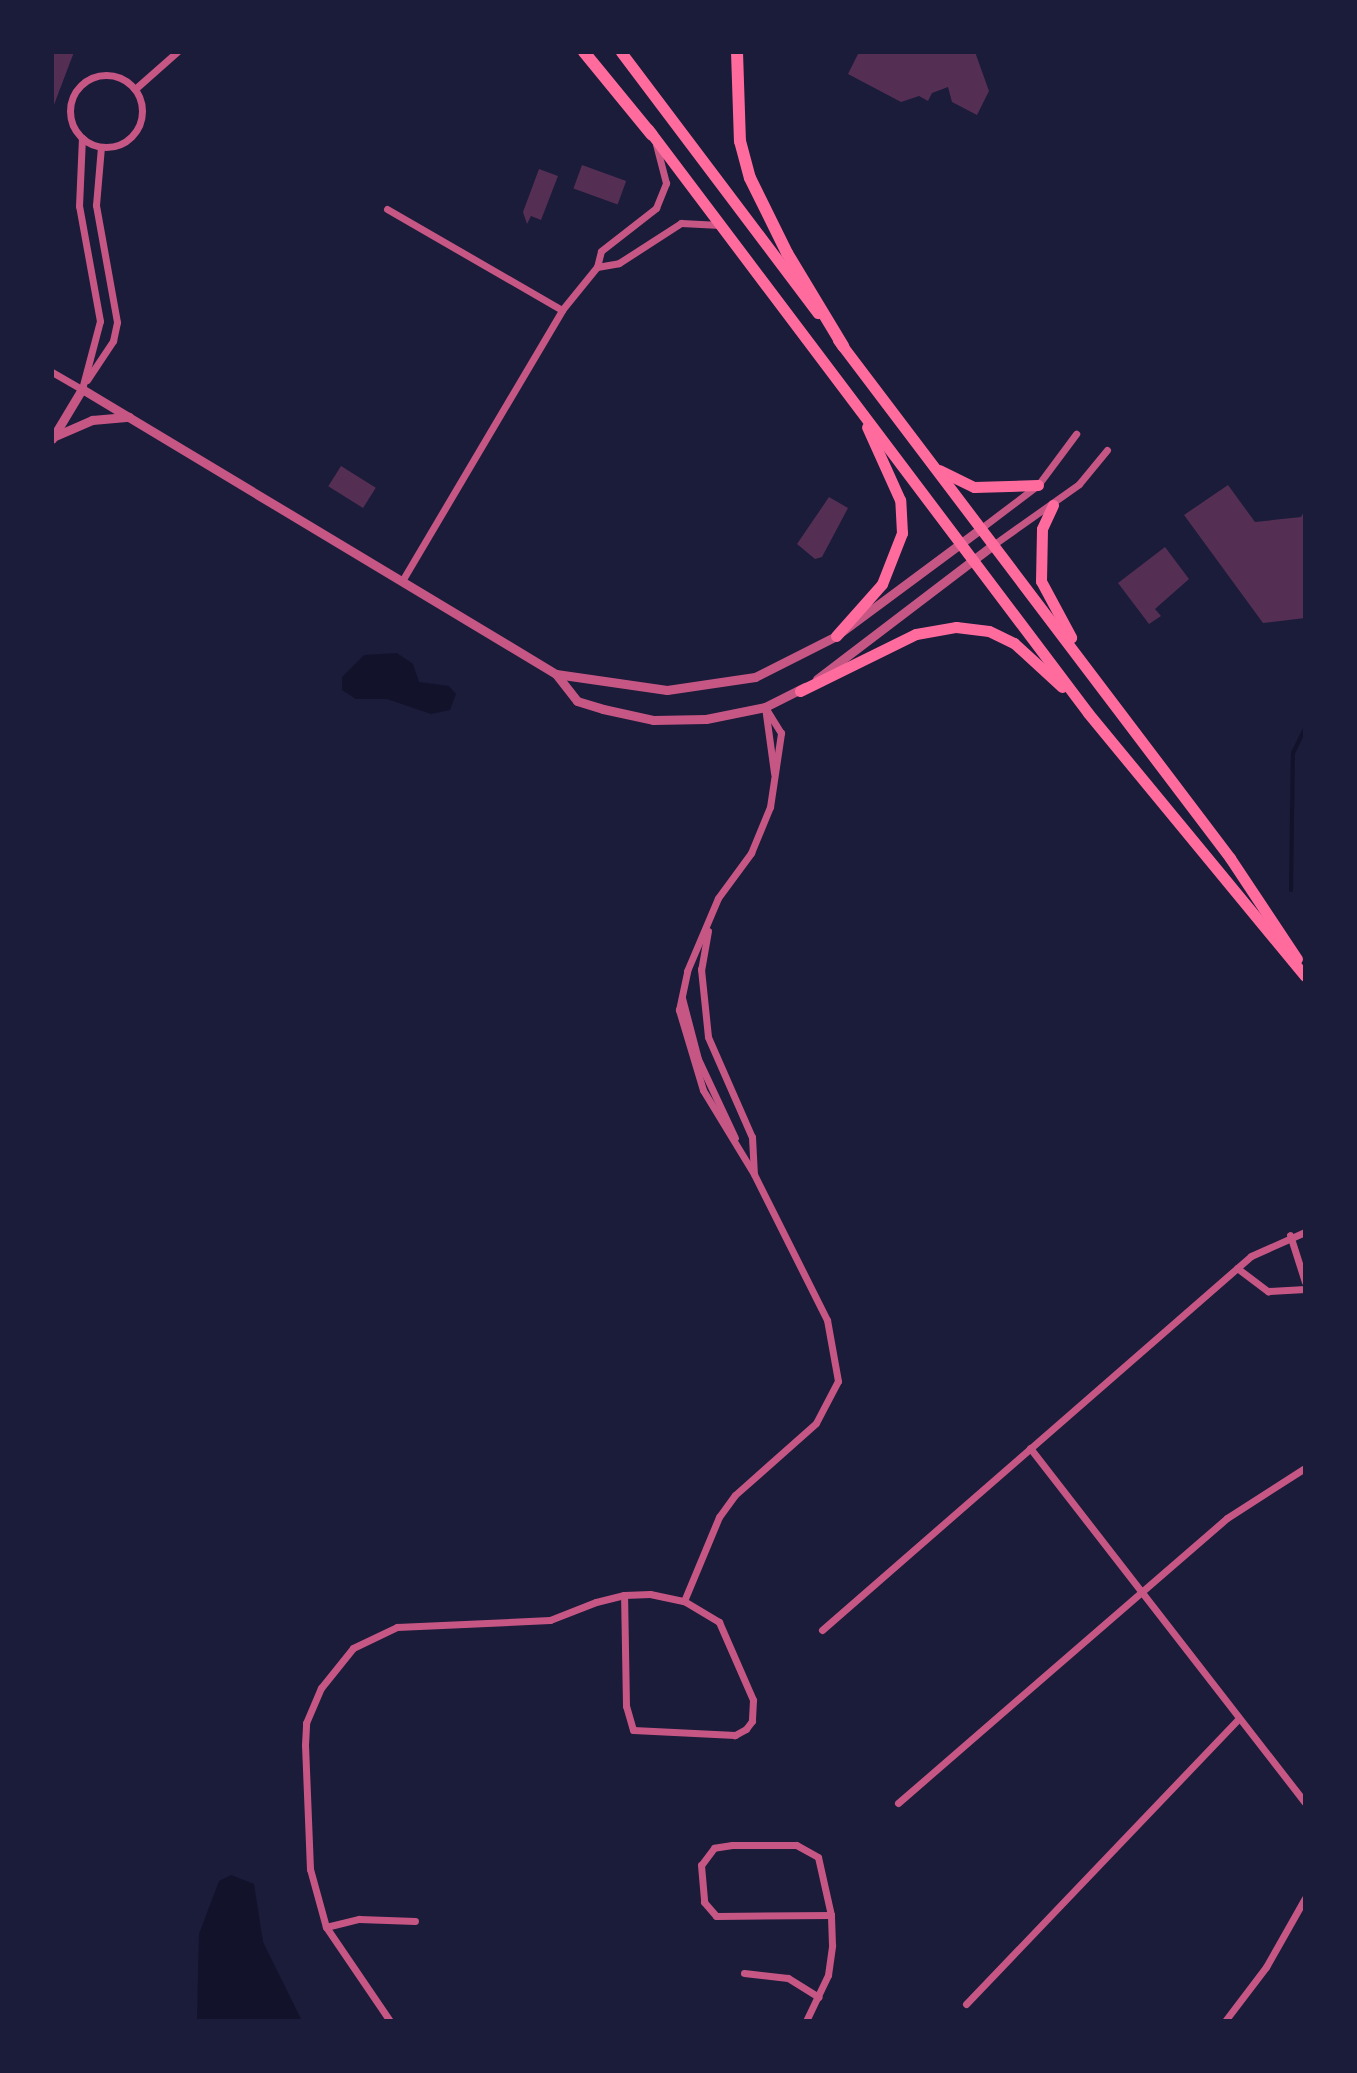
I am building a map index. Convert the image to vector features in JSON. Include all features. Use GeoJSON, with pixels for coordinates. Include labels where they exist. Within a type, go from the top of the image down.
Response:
{"type":"FeatureCollection","features":[{"type":"Feature","properties":{"kind":"highway"},"geometry":{"type":"LineString","coordinates":[[587,52],[652,135]]}},
{"type":"Feature","properties":{"kind":"highway"},"geometry":{"type":"LineString","coordinates":[[737,52],[740,141],[750,178],[787,253],[843,346]]}},
{"type":"Feature","properties":{"kind":"main road"},"geometry":{"type":"LineString","coordinates":[[621,52],[1230,858],[1305,970]]}},
{"type":"Feature","properties":{"kind":"main road"},"geometry":{"type":"LineString","coordinates":[[652,135],[1088,713],[1305,976]]}},
{"type":"Feature","properties":{"kind":"main road"},"geometry":{"type":"LineString","coordinates":[[836,636],[882,584],[902,533],[895,484],[859,408]]}},
{"type":"Feature","properties":{"kind":"main road"},"geometry":{"type":"LineString","coordinates":[[936,469],[974,487],[1038,485]]}},
{"type":"Feature","properties":{"kind":"main road"},"geometry":{"type":"LineString","coordinates":[[1053,505],[1041,537],[1041,581],[1109,699]]}},
{"type":"Feature","properties":{"kind":"main road"},"geometry":{"type":"LineString","coordinates":[[800,691],[916,634],[972,627],[1014,643],[1088,713]]}},
{"type":"Feature","properties":{"kind":"street"},"geometry":{"type":"LineString","coordinates":[[135,89],[177,52]]}},
{"type":"Feature","properties":{"kind":"street"},"geometry":{"type":"LineString","coordinates":[[82,138],[101,147],[127,141],[139,127],[142,109],[135,89],[122,79],[101,76],[80,87],[70,111],[82,138],[79,206],[100,321],[82,389]]}},
{"type":"Feature","properties":{"kind":"street"},"geometry":{"type":"LineString","coordinates":[[402,581],[562,310],[597,267],[601,251],[656,208],[663,196],[665,169],[652,135]]}},
{"type":"Feature","properties":{"kind":"street"},"geometry":{"type":"LineString","coordinates":[[52,438],[113,341],[117,322],[96,205],[101,147]]}},
{"type":"Feature","properties":{"kind":"street"},"geometry":{"type":"LineString","coordinates":[[387,209],[562,310]]}},
{"type":"Feature","properties":{"kind":"street"},"geometry":{"type":"LineString","coordinates":[[597,267],[619,263],[681,223],[720,225]]}},
{"type":"Feature","properties":{"kind":"street"},"geometry":{"type":"LineString","coordinates":[[88,267],[105,263]]}},
{"type":"Feature","properties":{"kind":"street"},"geometry":{"type":"LineString","coordinates":[[52,372],[556,674],[577,701],[630,717],[706,719],[765,707],[800,691],[993,545],[1053,505],[1107,450]]}},
{"type":"Feature","properties":{"kind":"street"},"geometry":{"type":"LineString","coordinates":[[52,438],[92,420],[129,417]]}},
{"type":"Feature","properties":{"kind":"street"},"geometry":{"type":"LineString","coordinates":[[556,674],[659,689],[726,685],[790,663],[836,636],[1038,485],[1076,434]]}},
{"type":"Feature","properties":{"kind":"street"},"geometry":{"type":"LineString","coordinates":[[765,707],[775,775]]}},
{"type":"Feature","properties":{"kind":"street"},"geometry":{"type":"LineString","coordinates":[[684,1601],[719,1517],[735,1495],[816,1423],[838,1381],[827,1320],[754,1174],[703,1090],[688,1043],[681,997],[711,916],[762,832],[781,733],[765,707]]}},
{"type":"Feature","properties":{"kind":"street"},"geometry":{"type":"LineString","coordinates":[[711,916],[701,969],[708,1037],[752,1137],[754,1174]]}},
{"type":"Feature","properties":{"kind":"street"},"geometry":{"type":"LineString","coordinates":[[688,1043],[708,1037]]}},
{"type":"Feature","properties":{"kind":"street"},"geometry":{"type":"LineString","coordinates":[[822,1630],[1237,1268],[1290,1235],[1305,1232]]}},
{"type":"Feature","properties":{"kind":"street"},"geometry":{"type":"LineString","coordinates":[[1290,1235],[1305,1282]]}},
{"type":"Feature","properties":{"kind":"street"},"geometry":{"type":"LineString","coordinates":[[1237,1268],[1268,1291],[1305,1289]]}},
{"type":"Feature","properties":{"kind":"street"},"geometry":{"type":"LineString","coordinates":[[1030,1448],[1305,1802]]}},
{"type":"Feature","properties":{"kind":"street"},"geometry":{"type":"LineString","coordinates":[[898,1803],[1141,1589],[1252,1499],[1305,1468]]}},
{"type":"Feature","properties":{"kind":"street"},"geometry":{"type":"LineString","coordinates":[[390,2021],[326,1927],[306,1840],[305,1745],[313,1704],[333,1667],[353,1648],[397,1627],[550,1620],[624,1595],[684,1601],[719,1622],[753,1700],[752,1721],[735,1735],[633,1730],[626,1706],[624,1595]]}},
{"type":"Feature","properties":{"kind":"street"},"geometry":{"type":"LineString","coordinates":[[966,2004],[1238,1719]]}},
{"type":"Feature","properties":{"kind":"street"},"geometry":{"type":"LineString","coordinates":[[806,2021],[828,1975],[831,1915],[818,1857],[796,1845],[732,1845],[714,1848],[701,1865],[704,1902],[716,1916],[831,1915]]}},
{"type":"Feature","properties":{"kind":"street"},"geometry":{"type":"LineString","coordinates":[[1225,2021],[1266,1967],[1305,1898]]}},
{"type":"Feature","properties":{"kind":"street"},"geometry":{"type":"LineString","coordinates":[[326,1927],[359,1919],[415,1921]]}},
{"type":"Feature","properties":{"kind":"street"},"geometry":{"type":"LineString","coordinates":[[744,1973],[788,1978],[818,1997]]}},
{"type":"Feature","properties":{"kind":"shaded area"},"geometry":{"type":"Polygon","coordinates":[[[397,653],[413,664],[419,682],[449,686],[456,694],[450,710],[431,714],[387,699],[356,699],[342,690],[342,677],[364,655],[397,653]]]}},
{"type":"Feature","properties":{"kind":"shaded area"},"geometry":{"type":"Polygon","coordinates":[[[231,1875],[254,1884],[263,1942],[302,2021],[197,2021],[199,1934],[219,1881],[231,1875]]]}},
{"type":"Feature","properties":{"kind":"building"},"geometry":{"type":"Polygon","coordinates":[[[52,52],[74,52],[52,110],[52,52]]]}},
{"type":"Feature","properties":{"kind":"building"},"geometry":{"type":"Polygon","coordinates":[[[859,52],[975,52],[989,91],[977,115],[952,102],[948,87],[932,93],[928,101],[919,96],[901,102],[848,74],[859,52]]]}},
{"type":"Feature","properties":{"kind":"building"},"geometry":{"type":"Polygon","coordinates":[[[582,165],[626,181],[618,205],[573,188],[582,165]]]}},
{"type":"Feature","properties":{"kind":"building"},"geometry":{"type":"Polygon","coordinates":[[[539,169],[558,176],[541,220],[531,216],[527,224],[523,212],[539,169]]]}},
{"type":"Feature","properties":{"kind":"building"},"geometry":{"type":"Polygon","coordinates":[[[341,466],[376,488],[363,508],[328,486],[341,466]]]}},
{"type":"Feature","properties":{"kind":"building"},"geometry":{"type":"Polygon","coordinates":[[[1228,485],[1255,522],[1301,517],[1305,510],[1305,618],[1263,623],[1184,515],[1228,485]]]}},
{"type":"Feature","properties":{"kind":"building"},"geometry":{"type":"Polygon","coordinates":[[[829,497],[848,508],[822,557],[815,559],[797,544],[829,497]]]}},
{"type":"Feature","properties":{"kind":"building"},"geometry":{"type":"Polygon","coordinates":[[[1165,547],[1189,579],[1155,609],[1161,616],[1149,624],[1118,583],[1165,547]]]}},
{"type":"Feature","properties":{"kind":"waterway"},"geometry":{"type":"LineString","coordinates":[[1291,890],[1293,753],[1305,728]]}}]}
